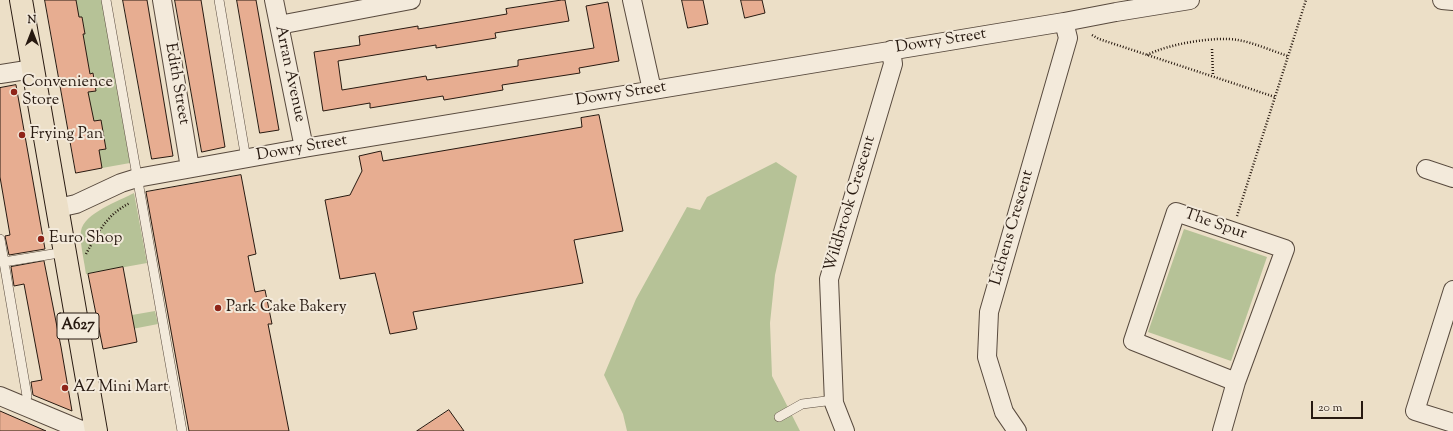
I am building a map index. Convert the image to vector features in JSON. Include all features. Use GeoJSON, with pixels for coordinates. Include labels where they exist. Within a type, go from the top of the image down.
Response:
{"type":"FeatureCollection","features":[{"type":"Feature","properties":{"kind":"highway","name":"A627"},"geometry":{"type":"LineString","coordinates":[[21,0],[58,208],[75,254],[96,430]]}},
{"type":"Feature","properties":{"kind":"street","name":"Edith Street"},"geometry":{"type":"LineString","coordinates":[[162,0],[190,168]]}},
{"type":"Feature","properties":{"kind":"street","name":"Arran Avenue"},"geometry":{"type":"LineString","coordinates":[[274,0],[304,148]]}},
{"type":"Feature","properties":{"kind":"street"},"geometry":{"type":"LineString","coordinates":[[279,25],[411,0]]}},
{"type":"Feature","properties":{"kind":"street"},"geometry":{"type":"LineString","coordinates":[[632,0],[652,90]]}},
{"type":"Feature","properties":{"kind":"street","name":"Dowry Street"},"geometry":{"type":"LineString","coordinates":[[58,208],[76,204],[121,183],[137,178],[190,168],[1064,22],[1114,6],[1190,0]]}},
{"type":"Feature","properties":{"kind":"street"},"geometry":{"type":"LineString","coordinates":[[1442,0],[1453,1]]}},
{"type":"Feature","properties":{"kind":"street","name":"Lichens Crescent"},"geometry":{"type":"LineString","coordinates":[[1017,431],[1004,412],[987,357],[989,312],[1068,38],[1064,22]]}},
{"type":"Feature","properties":{"kind":"street","name":"Wildbrook Crescent"},"geometry":{"type":"LineString","coordinates":[[845,431],[834,403],[829,279],[893,64],[891,50]]}},
{"type":"Feature","properties":{"kind":"street"},"geometry":{"type":"LineString","coordinates":[[0,74],[33,69]]}},
{"type":"Feature","properties":{"kind":"street"},"geometry":{"type":"LineString","coordinates":[[1426,169],[1453,178]]}},
{"type":"Feature","properties":{"kind":"street","name":"The Spur"},"geometry":{"type":"LineString","coordinates":[[1222,431],[1236,382],[1285,249],[1176,212],[1133,341],[1236,382]]}},
{"type":"Feature","properties":{"kind":"street"},"geometry":{"type":"LineString","coordinates":[[1453,290],[1415,411],[1453,423]]}},
{"type":"Feature","properties":{"kind":"street"},"geometry":{"type":"LineString","coordinates":[[0,396],[79,429],[96,430]]}},
{"type":"Feature","properties":{"kind":"lane"},"geometry":{"type":"LineString","coordinates":[[106,0],[182,431]]}},
{"type":"Feature","properties":{"kind":"lane"},"geometry":{"type":"LineString","coordinates":[[219,0],[246,159]]}},
{"type":"Feature","properties":{"kind":"lane"},"geometry":{"type":"LineString","coordinates":[[0,239],[27,396],[24,405]]}},
{"type":"Feature","properties":{"kind":"lane"},"geometry":{"type":"LineString","coordinates":[[4,262],[75,254]]}},
{"type":"Feature","properties":{"kind":"lane"},"geometry":{"type":"LineString","coordinates":[[779,417],[802,404],[834,400]]}},
{"type":"Feature","properties":{"kind":"path"},"geometry":{"type":"LineString","coordinates":[[1232,231],[1306,0]]}},
{"type":"Feature","properties":{"kind":"path"},"geometry":{"type":"LineString","coordinates":[[1064,22],[1099,39],[1275,97]]}},
{"type":"Feature","properties":{"kind":"path"},"geometry":{"type":"LineString","coordinates":[[1147,55],[1157,50],[1210,39],[1237,40],[1288,56]]}},
{"type":"Feature","properties":{"kind":"path"},"geometry":{"type":"LineString","coordinates":[[1212,49],[1213,77]]}},
{"type":"Feature","properties":{"kind":"path"},"geometry":{"type":"LineString","coordinates":[[75,254],[112,214],[124,206],[141,198]]}},
{"type":"Feature","properties":{"kind":"green space"},"geometry":{"type":"Polygon","coordinates":[[[76,0],[102,0],[130,163],[102,168],[88,92],[96,91],[87,81],[95,80],[94,73],[90,74],[86,52],[81,52],[78,35],[85,34],[82,17],[75,18],[73,6],[77,5],[76,0]]]}},
{"type":"Feature","properties":{"kind":"green space"},"geometry":{"type":"Polygon","coordinates":[[[776,162],[797,176],[775,275],[770,323],[772,376],[800,431],[627,431],[623,414],[604,375],[636,299],[687,207],[700,210],[707,197],[776,162]]]}},
{"type":"Feature","properties":{"kind":"green space"},"geometry":{"type":"Polygon","coordinates":[[[134,193],[147,263],[86,274],[81,240],[81,231],[84,225],[95,213],[134,193]]]}},
{"type":"Feature","properties":{"kind":"green space"},"geometry":{"type":"Polygon","coordinates":[[[1184,229],[1267,257],[1231,361],[1148,332],[1184,229]]]}},
{"type":"Feature","properties":{"kind":"green space"},"geometry":{"type":"Polygon","coordinates":[[[155,311],[158,324],[127,330],[132,315],[155,311]]]}},
{"type":"Feature","properties":{"kind":"building"},"geometry":{"type":"Polygon","coordinates":[[[45,0],[76,0],[79,17],[82,17],[85,34],[83,34],[90,74],[93,73],[96,91],[88,92],[94,121],[101,120],[106,149],[99,150],[102,168],[76,173],[45,0]]]}},
{"type":"Feature","properties":{"kind":"building"},"geometry":{"type":"Polygon","coordinates":[[[123,0],[147,0],[173,156],[152,159],[123,0]]]}},
{"type":"Feature","properties":{"kind":"building"},"geometry":{"type":"Polygon","coordinates":[[[175,0],[201,0],[225,147],[202,152],[175,0]]]}},
{"type":"Feature","properties":{"kind":"building"},"geometry":{"type":"Polygon","coordinates":[[[237,0],[256,0],[279,130],[260,133],[237,0]]]}},
{"type":"Feature","properties":{"kind":"building"},"geometry":{"type":"Polygon","coordinates":[[[565,0],[569,21],[495,33],[496,38],[436,48],[436,45],[338,61],[342,90],[426,76],[427,80],[518,66],[518,60],[594,48],[586,6],[608,2],[619,61],[579,68],[580,73],[502,85],[503,90],[444,100],[443,96],[370,108],[370,103],[323,111],[314,52],[360,45],[359,36],[418,26],[418,29],[507,14],[506,9],[565,0]]]}},
{"type":"Feature","properties":{"kind":"building"},"geometry":{"type":"Polygon","coordinates":[[[682,0],[703,0],[708,24],[688,28],[682,0]]]}},
{"type":"Feature","properties":{"kind":"building"},"geometry":{"type":"Polygon","coordinates":[[[741,0],[762,0],[765,13],[745,18],[741,0]]]}},
{"type":"Feature","properties":{"kind":"building"},"geometry":{"type":"Polygon","coordinates":[[[16,85],[45,249],[9,255],[5,236],[10,235],[0,177],[0,88],[16,85]]]}},
{"type":"Feature","properties":{"kind":"building"},"geometry":{"type":"Polygon","coordinates":[[[599,115],[623,231],[574,240],[583,283],[413,312],[417,329],[390,334],[375,273],[340,279],[325,200],[350,195],[362,171],[359,156],[381,151],[383,161],[582,127],[581,118],[599,115]]]}},
{"type":"Feature","properties":{"kind":"building","name":"Park Cake Bakery"},"geometry":{"type":"Polygon","coordinates":[[[241,175],[256,254],[248,256],[255,292],[265,290],[272,324],[268,324],[289,431],[189,431],[146,192],[241,175]]]}},
{"type":"Feature","properties":{"kind":"building"},"geometry":{"type":"Polygon","coordinates":[[[44,261],[72,411],[33,395],[31,382],[42,380],[24,284],[14,286],[11,267],[44,261]]]}},
{"type":"Feature","properties":{"kind":"building"},"geometry":{"type":"Polygon","coordinates":[[[123,267],[137,342],[103,349],[88,274],[123,267]]]}},
{"type":"Feature","properties":{"kind":"building"},"geometry":{"type":"Polygon","coordinates":[[[449,410],[464,431],[417,431],[449,410]]]}},
{"type":"Feature","properties":{"kind":"building"},"geometry":{"type":"Polygon","coordinates":[[[0,411],[46,431],[0,431],[0,411]]]}},
{"type":"Feature","properties":{"kind":"place","name":"Convenience Store"},"geometry":{"type":"Point","coordinates":[14,92]}},
{"type":"Feature","properties":{"kind":"place","name":"Frying Pan"},"geometry":{"type":"Point","coordinates":[22,135]}},
{"type":"Feature","properties":{"kind":"place","name":"Euro Shop"},"geometry":{"type":"Point","coordinates":[41,239]}},
{"type":"Feature","properties":{"kind":"place","name":"Park Cake Bakery"},"geometry":{"type":"Point","coordinates":[218,308]}},
{"type":"Feature","properties":{"kind":"place","name":"AZ Mini Mart"},"geometry":{"type":"Point","coordinates":[65,388]}}]}
